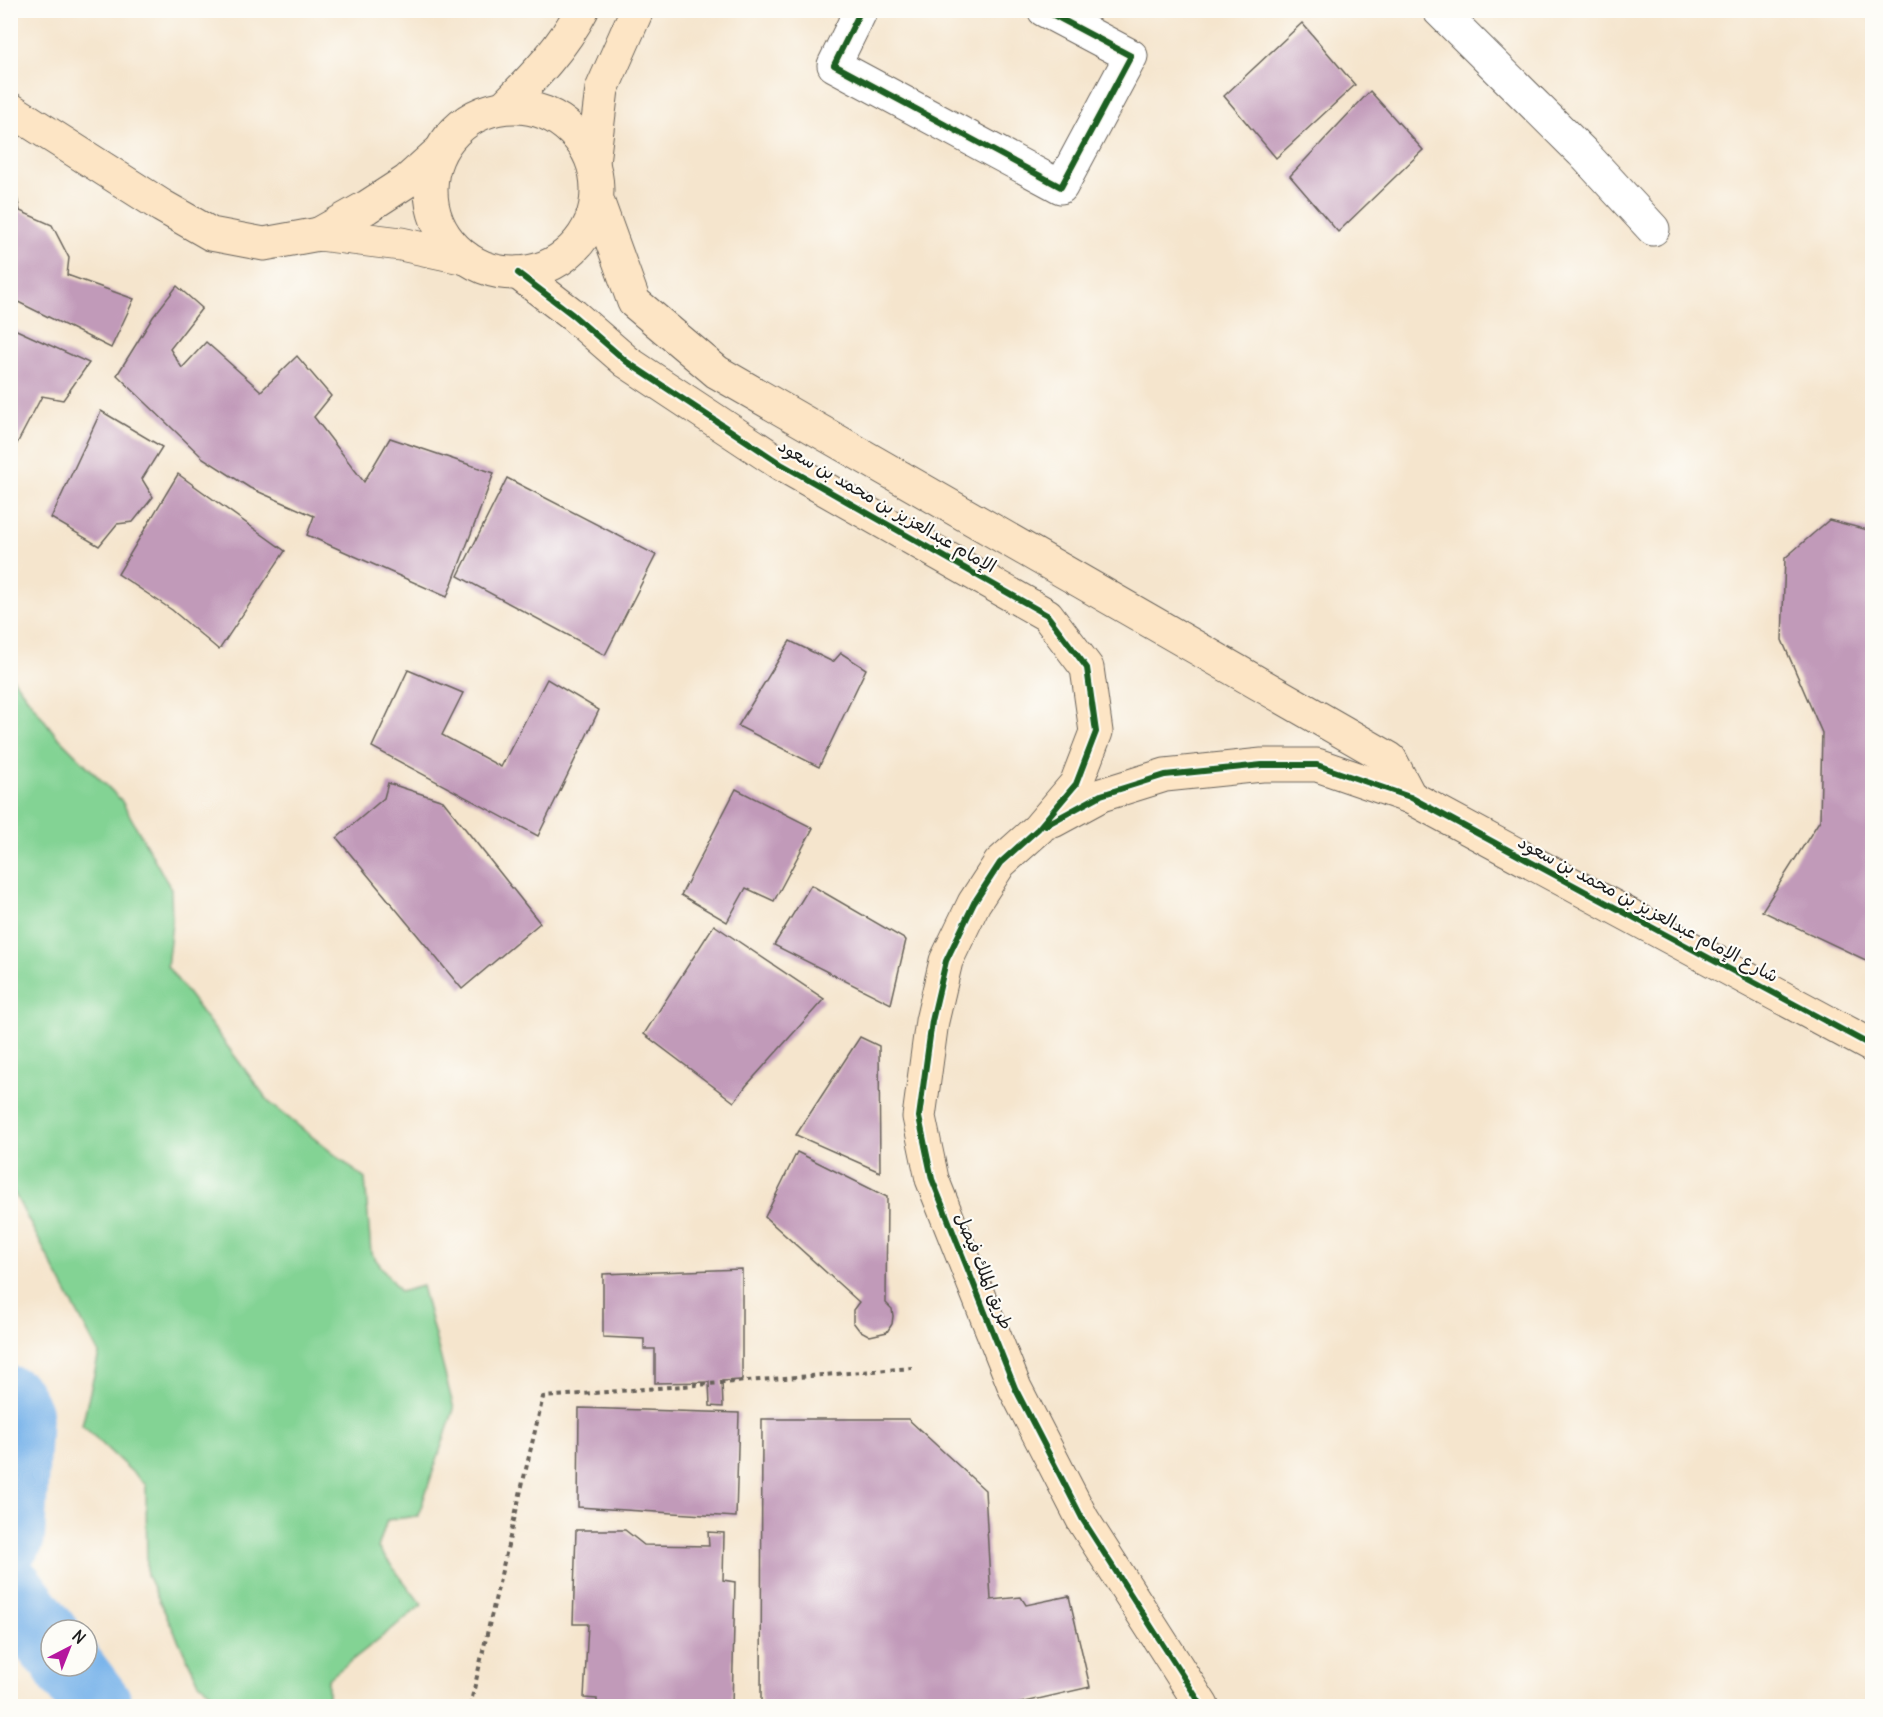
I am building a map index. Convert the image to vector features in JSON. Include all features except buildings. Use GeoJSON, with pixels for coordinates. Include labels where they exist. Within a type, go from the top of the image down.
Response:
{"type":"FeatureCollection","features":[{"type":"Feature","properties":{"kind":"street"},"geometry":{"type":"LineString","coordinates":[[505,106],[533,78],[573,27],[582,10]]}},
{"type":"Feature","properties":{"kind":"street"},"geometry":{"type":"LineString","coordinates":[[593,162],[602,89],[637,10]]}},
{"type":"Feature","properties":{"kind":"street"},"geometry":{"type":"LineString","coordinates":[[861,10],[834,65],[1061,187],[1131,56],[1044,10]]}},
{"type":"Feature","properties":{"kind":"street"},"geometry":{"type":"LineString","coordinates":[[1439,10],[1582,152],[1653,229]]}},
{"type":"Feature","properties":{"kind":"street"},"geometry":{"type":"LineString","coordinates":[[10,109],[162,206],[211,234],[264,244],[319,234],[401,244],[466,258],[491,270],[518,273],[541,269],[561,258],[579,243],[591,223],[597,200],[597,181],[593,162],[579,137],[558,119],[532,108],[505,106],[478,114],[455,130],[438,153],[407,181],[319,234]]}},
{"type":"Feature","properties":{"kind":"street"},"geometry":{"type":"LineString","coordinates":[[438,153],[431,175],[431,199],[437,222],[449,242],[466,258]]}},
{"type":"Feature","properties":{"kind":"street","name":"الإمام عبدالعزيز بن محمد بن سعود"},"geometry":{"type":"LineString","coordinates":[[597,200],[634,302],[717,372],[1390,759],[1410,797]]}},
{"type":"Feature","properties":{"kind":"street","name":"الإمام عبدالعزيز بن محمد بن سعود"},"geometry":{"type":"LineString","coordinates":[[518,273],[573,315],[627,362],[781,464],[1047,615],[1088,668],[1096,732],[1076,784],[1038,829]]}},
{"type":"Feature","properties":{"kind":"street","name":"شارع الإمام عبدالعزيز بن محمد بن سعود"},"geometry":{"type":"LineString","coordinates":[[1038,829],[1101,795],[1165,775],[1262,765],[1317,765],[1410,797],[1872,1046]]}},
{"type":"Feature","properties":{"kind":"street","name":"طريق الملك فيصل"},"geometry":{"type":"LineString","coordinates":[[1038,829],[1000,863],[974,903],[946,961],[932,1021],[919,1117],[932,1179],[1015,1388],[1083,1520],[1202,1707]]}},
{"type":"Feature","properties":{"kind":"path"},"geometry":{"type":"LineString","coordinates":[[470,1707],[543,1396],[912,1368]]}},
{"type":"Feature","properties":{"kind":"green space"},"geometry":{"type":"Polygon","coordinates":[[[11,676],[55,734],[121,800],[171,889],[172,923],[167,966],[270,1103],[365,1179],[371,1253],[400,1292],[422,1286],[454,1409],[418,1516],[387,1520],[378,1548],[422,1605],[328,1679],[328,1706],[229,1706],[199,1683],[147,1575],[146,1485],[82,1425],[99,1354],[11,1187],[11,676]]]}},
{"type":"Feature","properties":{"kind":"waterway"},"geometry":{"type":"LineString","coordinates":[[10,1401],[17,1414],[10,1536]]}},
{"type":"Feature","properties":{"kind":"waterway"},"geometry":{"type":"LineString","coordinates":[[10,1590],[39,1628]]}},
{"type":"Feature","properties":{"kind":"waterway"},"geometry":{"type":"LineString","coordinates":[[77,1678],[98,1706]]}},
{"type":"Feature","properties":{"kind":"cycle path"},"geometry":{"type":"LineString","coordinates":[[861,10],[834,65],[1061,187],[1131,56],[1044,10]]}},
{"type":"Feature","properties":{"kind":"cycle path"},"geometry":{"type":"LineString","coordinates":[[518,273],[573,315],[627,362],[781,464],[1047,615],[1087,668],[1096,732],[1076,784],[1038,829],[1000,863],[974,903],[946,961],[932,1021],[919,1117],[932,1179],[1015,1388],[1083,1520],[1202,1706]]}},
{"type":"Feature","properties":{"kind":"cycle path"},"geometry":{"type":"LineString","coordinates":[[1046,825],[1101,795],[1165,775],[1262,765],[1317,765],[1410,797],[1872,1046]]}}]}
